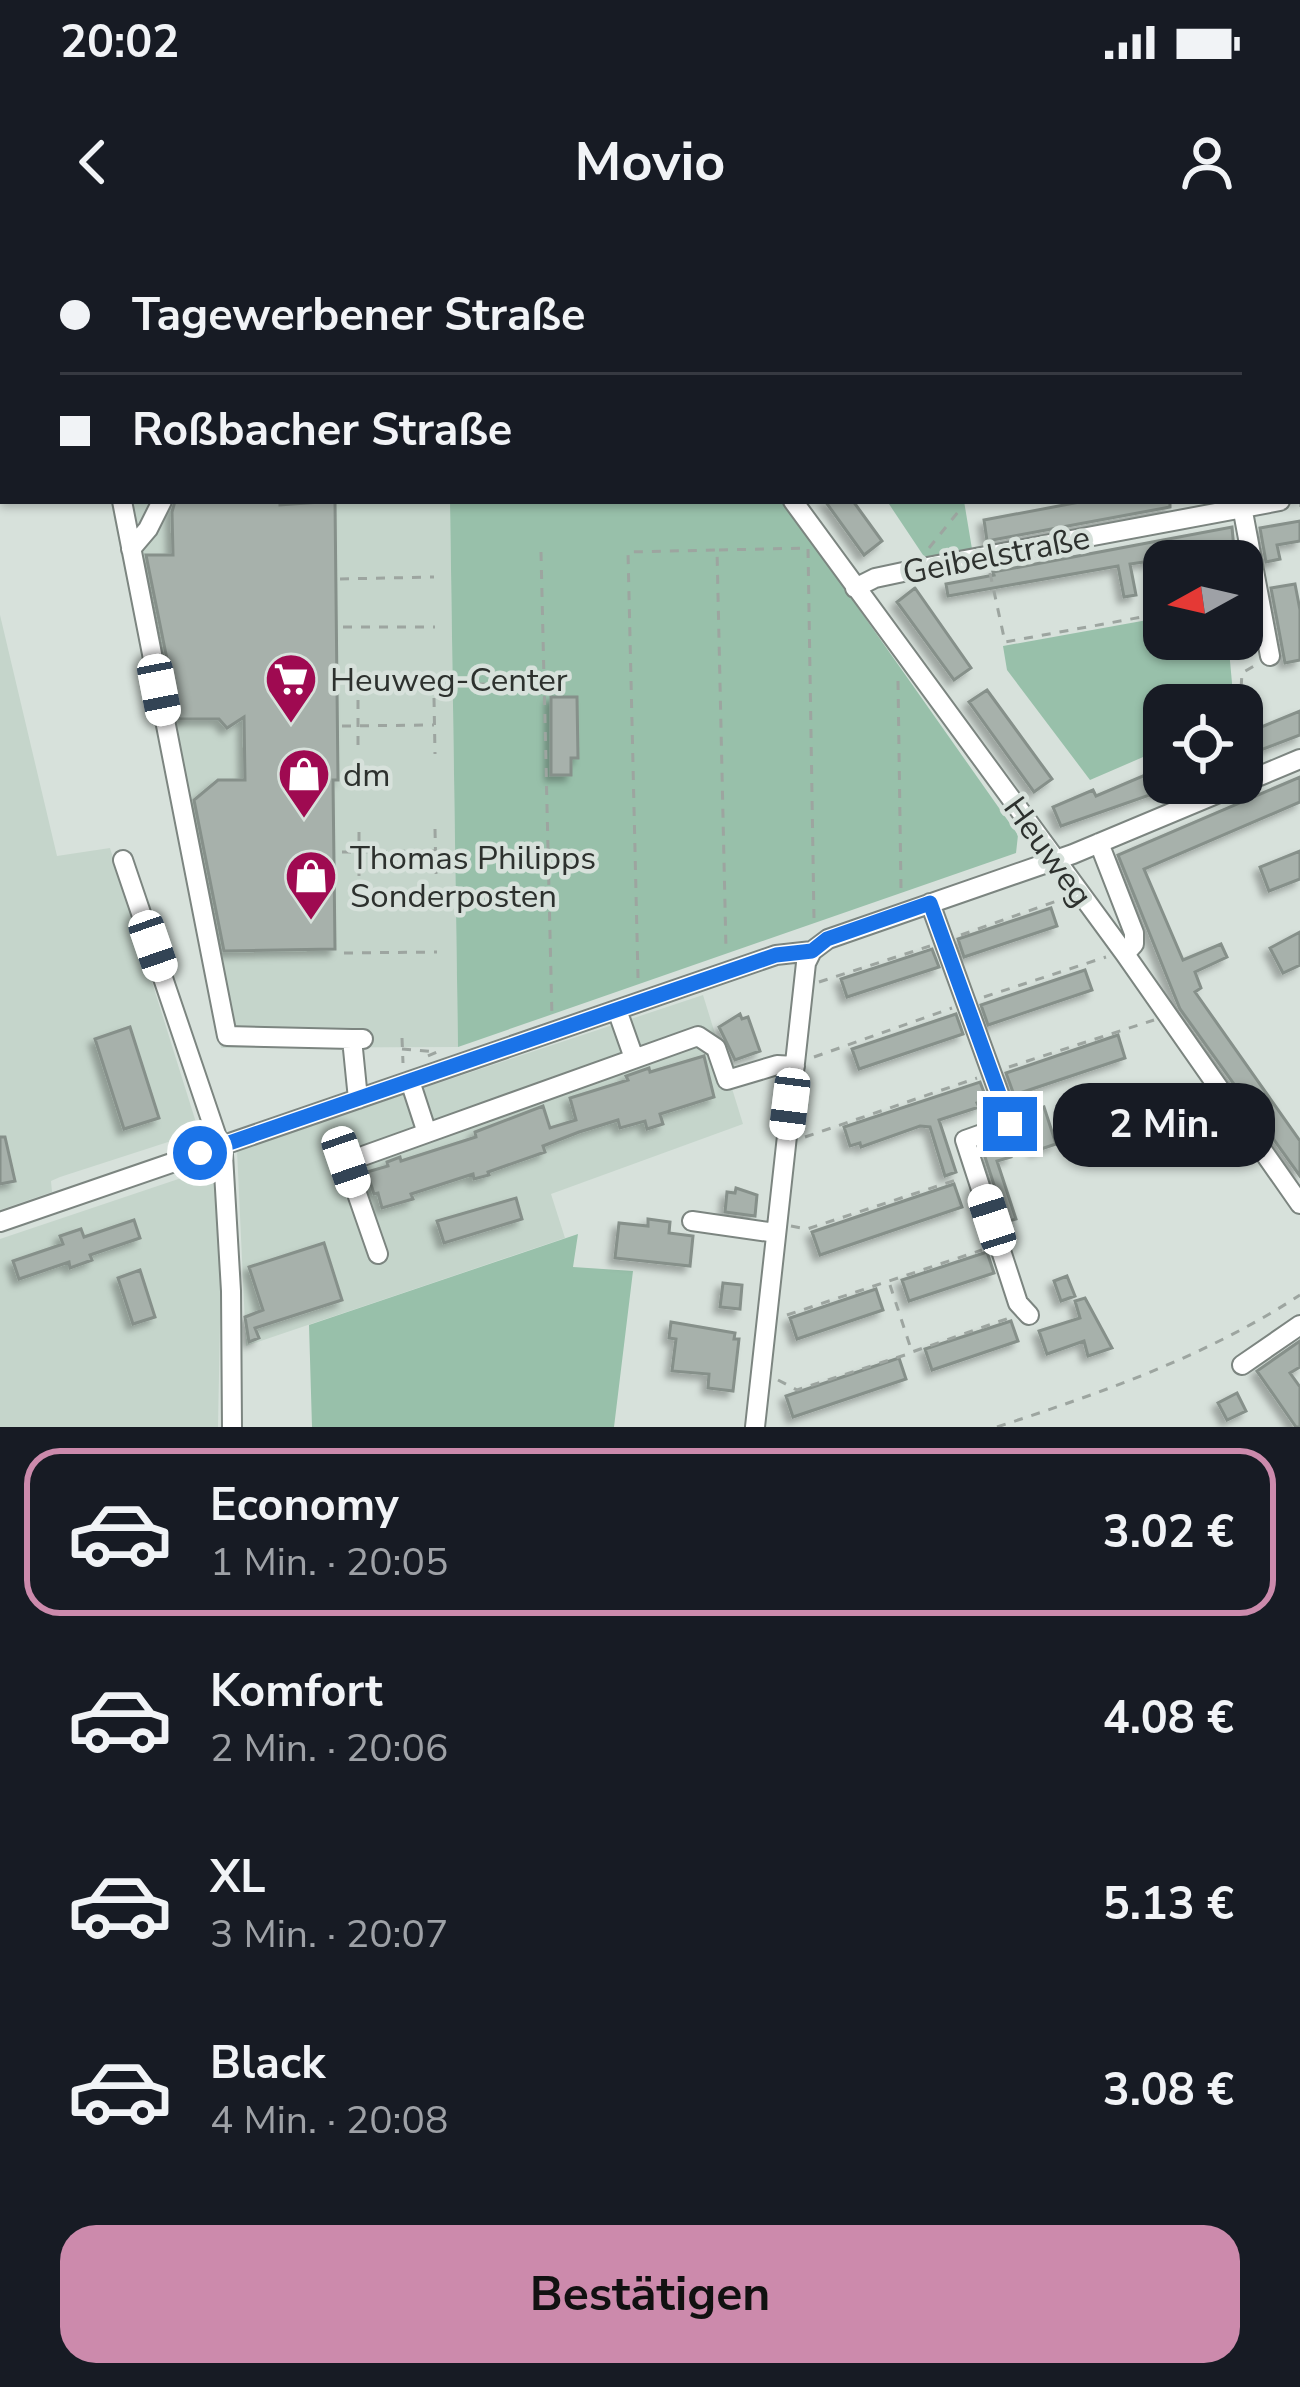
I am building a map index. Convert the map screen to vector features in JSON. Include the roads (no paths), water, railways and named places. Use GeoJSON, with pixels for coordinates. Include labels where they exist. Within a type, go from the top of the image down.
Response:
{"type":"FeatureCollection","features":[{"type":"Feature","properties":{"kind":"street"},"geometry":{"type":"LineString","coordinates":[[123,504],[227,1036],[357,1039],[358,1100]]}},
{"type":"Feature","properties":{"kind":"street"},"geometry":{"type":"LineString","coordinates":[[131,549],[160,504]]}},
{"type":"Feature","properties":{"kind":"street","name":"Heuweg"},"geometry":{"type":"LineString","coordinates":[[795,504],[1124,953],[1300,1204]]}},
{"type":"Feature","properties":{"kind":"street"},"geometry":{"type":"LineString","coordinates":[[1242,504],[1270,656]]}},
{"type":"Feature","properties":{"kind":"street","name":"Geibelstraße"},"geometry":{"type":"LineString","coordinates":[[855,588],[874,578],[1242,504]]}},
{"type":"Feature","properties":{"kind":"street"},"geometry":{"type":"LineString","coordinates":[[754,1427],[806,963],[812,951],[827,939],[1054,861],[1300,759]]}},
{"type":"Feature","properties":{"kind":"street"},"geometry":{"type":"LineString","coordinates":[[1099,843],[1134,933],[1134,944],[1124,953]]}},
{"type":"Feature","properties":{"kind":"street"},"geometry":{"type":"LineString","coordinates":[[123,860],[225,1167],[232,1427]]}},
{"type":"Feature","properties":{"kind":"street"},"geometry":{"type":"LineString","coordinates":[[930,903],[1010,1124],[965,1140],[1018,1303],[1028,1313]]}},
{"type":"Feature","properties":{"kind":"street"},"geometry":{"type":"LineString","coordinates":[[0,1222],[358,1100],[406,1074],[556,1031],[785,952],[812,951]]}},
{"type":"Feature","properties":{"kind":"street"},"geometry":{"type":"LineString","coordinates":[[617,1010],[634,1058]]}},
{"type":"Feature","properties":{"kind":"street"},"geometry":{"type":"LineString","coordinates":[[378,1254],[346,1162],[698,1036],[716,1048],[727,1080],[795,1064]]}},
{"type":"Feature","properties":{"kind":"street"},"geometry":{"type":"LineString","coordinates":[[406,1074],[427,1133]]}},
{"type":"Feature","properties":{"kind":"street"},"geometry":{"type":"LineString","coordinates":[[692,1221],[777,1228]]}},
{"type":"Feature","properties":{"kind":"street"},"geometry":{"type":"LineString","coordinates":[[1242,1365],[1300,1325]]}},
{"type":"Feature","properties":{"kind":"place","name":"Heuweg-Center"},"geometry":{"type":"Point","coordinates":[291,725]}},
{"type":"Feature","properties":{"kind":"place","name":"dm"},"geometry":{"type":"Point","coordinates":[304,820]}},
{"type":"Feature","properties":{"kind":"place","name":"Thomas Philipps Sonderposten"},"geometry":{"type":"Point","coordinates":[311,922]}}]}
